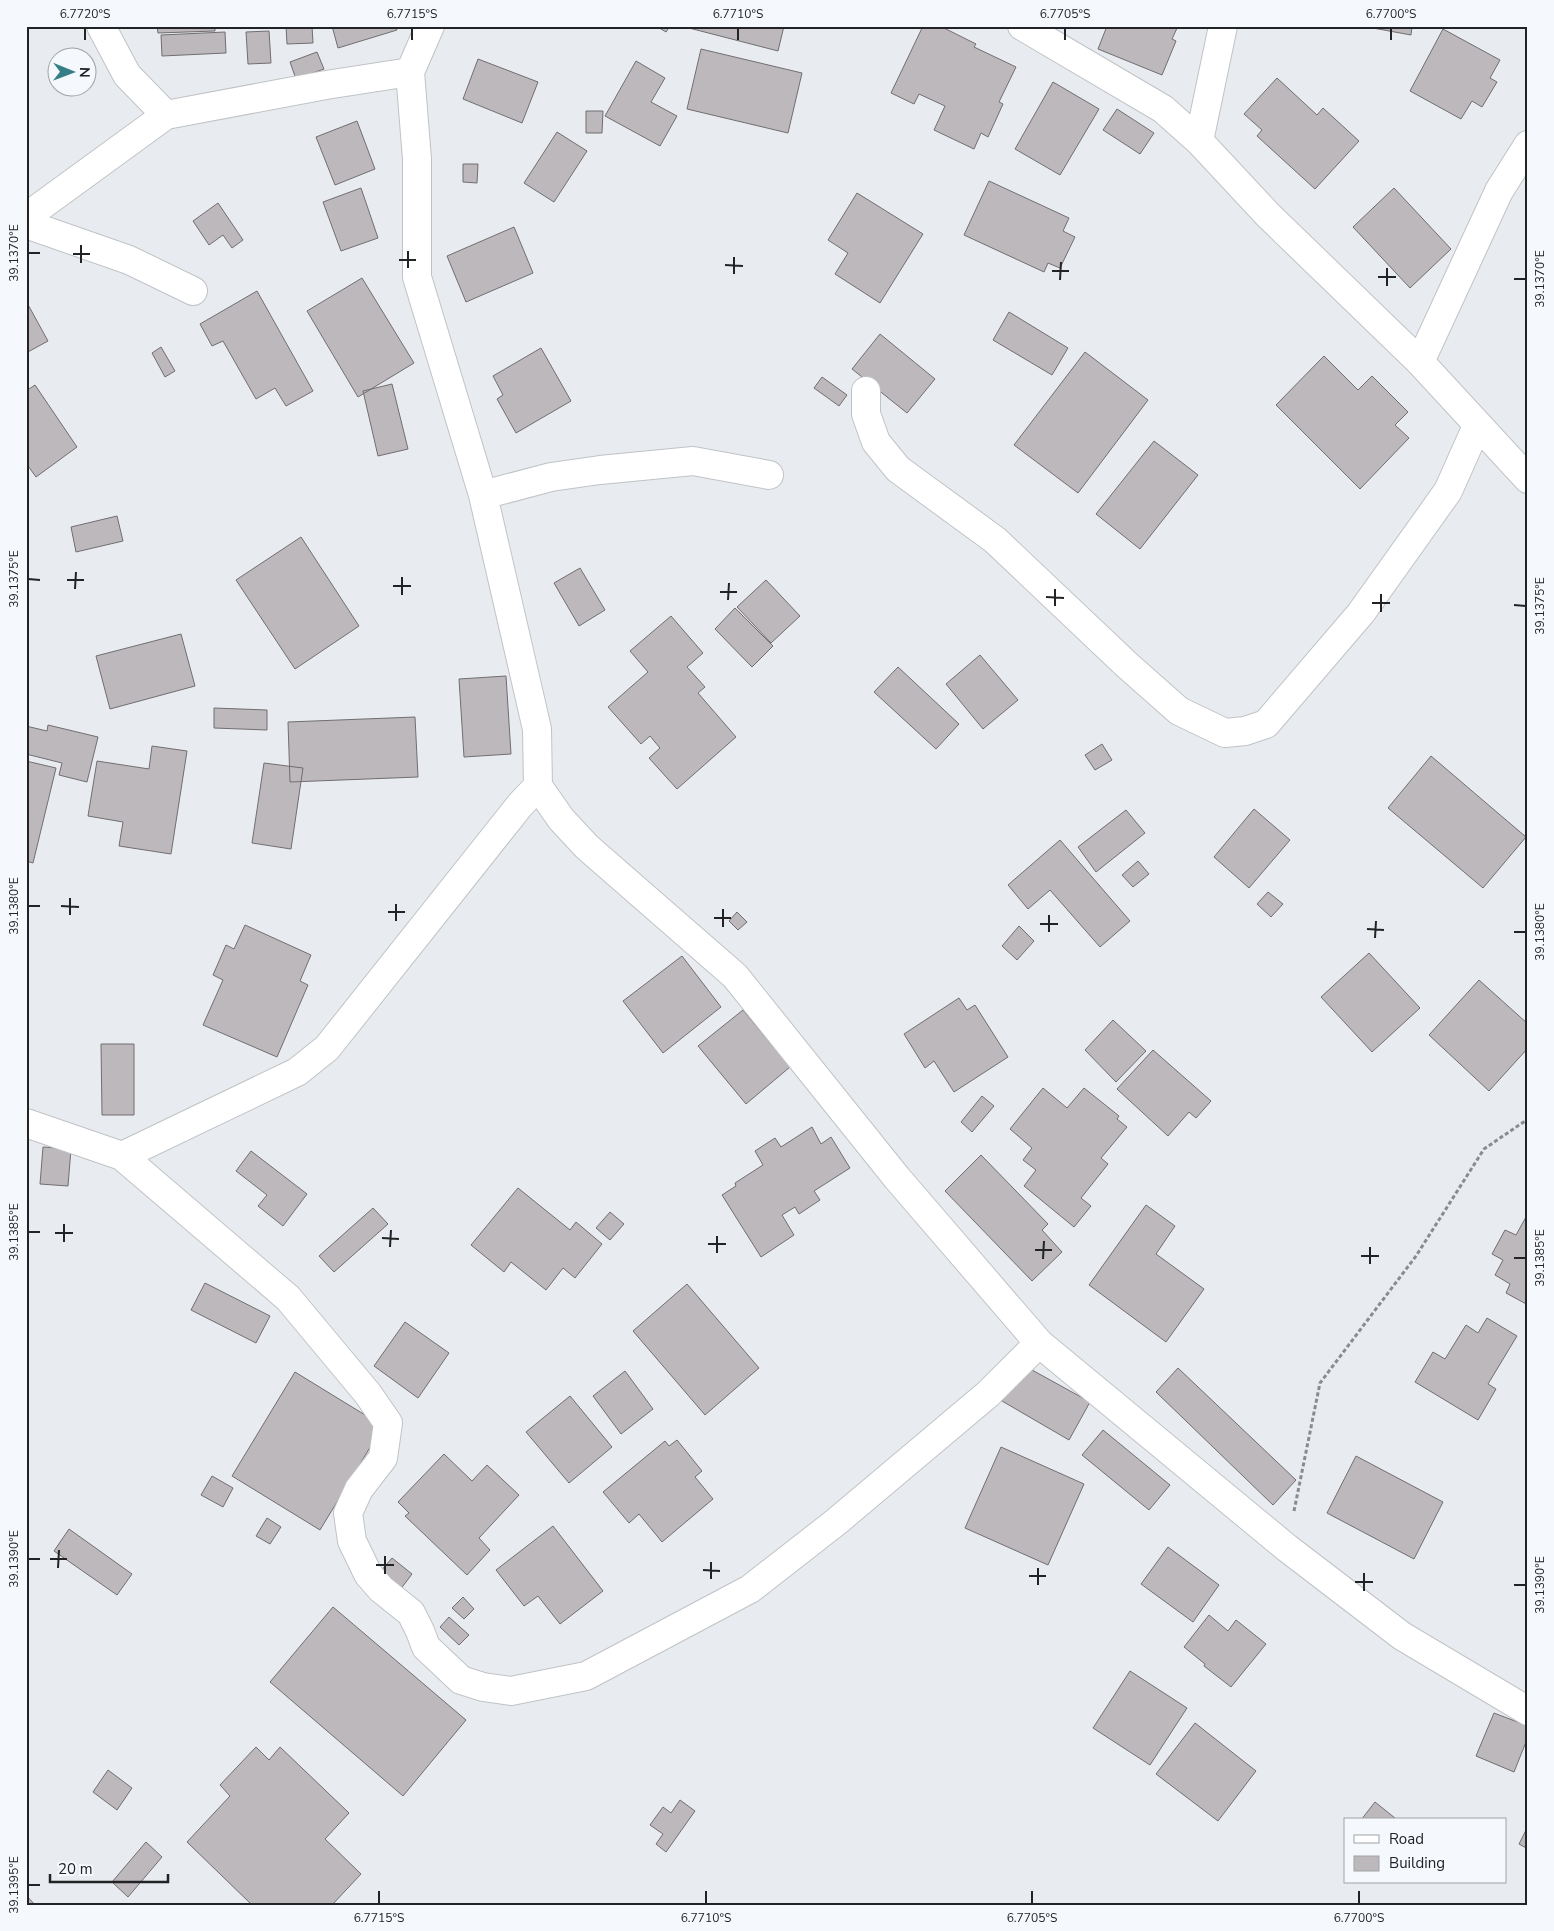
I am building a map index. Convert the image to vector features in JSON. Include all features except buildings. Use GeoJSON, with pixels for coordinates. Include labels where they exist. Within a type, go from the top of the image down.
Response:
{"type":"FeatureCollection","features":[{"type":"Feature","properties":{"kind":"street"},"geometry":{"type":"LineString","coordinates":[[101,26],[128,75],[166,115]]}},
{"type":"Feature","properties":{"kind":"street"},"geometry":{"type":"LineString","coordinates":[[430,26],[410,72],[417,159],[416,277],[483,495],[537,729],[538,786],[560,818],[588,847],[735,976],[897,1178],[1038,1343],[1287,1548],[1402,1636],[1528,1710]]}},
{"type":"Feature","properties":{"kind":"street"},"geometry":{"type":"LineString","coordinates":[[1022,26],[1163,109],[1199,141],[1268,215],[1420,362],[1477,426],[1528,479]]}},
{"type":"Feature","properties":{"kind":"street"},"geometry":{"type":"LineString","coordinates":[[1199,141],[1223,26]]}},
{"type":"Feature","properties":{"kind":"street"},"geometry":{"type":"LineString","coordinates":[[26,217],[166,115],[326,85],[410,72]]}},
{"type":"Feature","properties":{"kind":"street"},"geometry":{"type":"LineString","coordinates":[[1420,362],[1499,191],[1528,145]]}},
{"type":"Feature","properties":{"kind":"street"},"geometry":{"type":"LineString","coordinates":[[26,224],[130,260],[193,291]]}},
{"type":"Feature","properties":{"kind":"street"},"geometry":{"type":"LineString","coordinates":[[866,391],[866,414],[876,442],[898,469],[995,540],[1127,665],[1179,711],[1225,733],[1245,731],[1266,724],[1362,612],[1448,491],[1477,426]]}},
{"type":"Feature","properties":{"kind":"street"},"geometry":{"type":"LineString","coordinates":[[483,495],[551,477],[693,461],[769,475]]}},
{"type":"Feature","properties":{"kind":"street"},"geometry":{"type":"LineString","coordinates":[[122,1156],[297,1072],[327,1048],[520,805],[538,786]]}},
{"type":"Feature","properties":{"kind":"street"},"geometry":{"type":"LineString","coordinates":[[26,1123],[122,1156],[288,1298],[356,1380],[388,1423],[383,1458],[359,1489],[348,1513],[352,1541],[368,1574],[381,1589],[411,1613],[426,1646],[461,1680],[483,1687],[511,1691],[586,1676],[750,1589],[836,1522],[981,1400],[1038,1343]]}},
{"type":"Feature","properties":{"kind":"path"},"geometry":{"type":"LineString","coordinates":[[1287,1548],[1320,1383],[1416,1256],[1484,1149],[1528,1119]]}}]}
